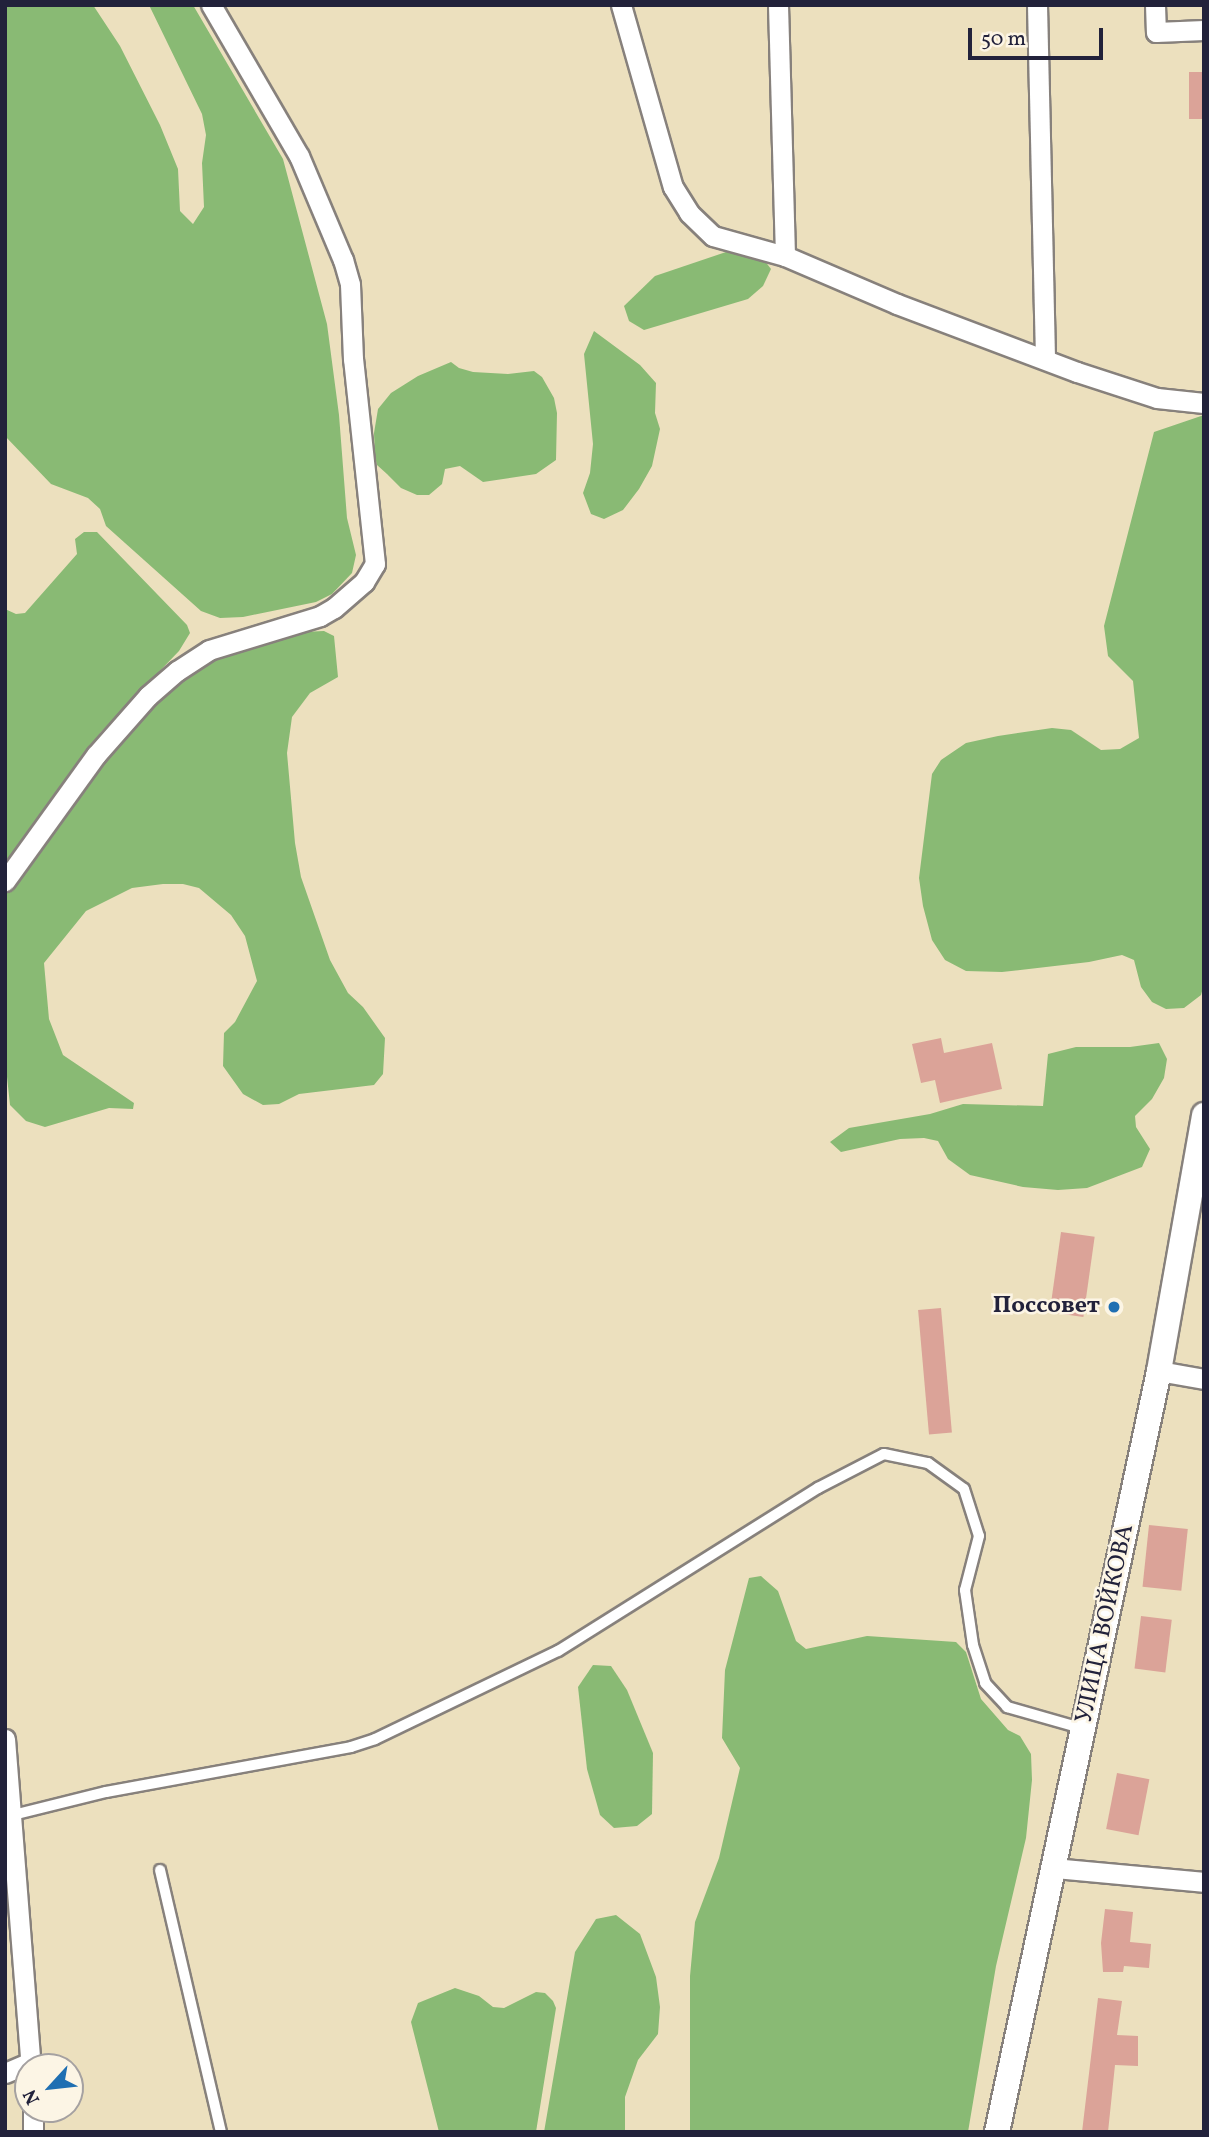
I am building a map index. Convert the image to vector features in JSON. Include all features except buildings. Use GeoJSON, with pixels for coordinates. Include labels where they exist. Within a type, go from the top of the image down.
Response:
{"type":"FeatureCollection","features":[{"type":"Feature","properties":{"kind":"street"},"geometry":{"type":"LineString","coordinates":[[5,881],[96,755],[148,696],[177,671],[209,650],[240,638],[320,616],[334,608],[364,582],[375,564],[353,359],[350,284],[343,260],[299,156],[211,5]]}},
{"type":"Feature","properties":{"kind":"street"},"geometry":{"type":"LineString","coordinates":[[621,5],[673,187],[689,213],[712,236],[785,257],[897,304],[1077,372],[1157,398],[1204,403]]}},
{"type":"Feature","properties":{"kind":"street"},"geometry":{"type":"LineString","coordinates":[[778,5],[785,257]]}},
{"type":"Feature","properties":{"kind":"street"},"geometry":{"type":"LineString","coordinates":[[1037,5],[1045,358]]}},
{"type":"Feature","properties":{"kind":"street"},"geometry":{"type":"LineString","coordinates":[[1156,5],[1156,32],[1204,30]]}},
{"type":"Feature","properties":{"kind":"street","name":"УЛИЦА ВОЙКОВА"},"geometry":{"type":"LineString","coordinates":[[997,2132],[1159,1371],[1199,1170],[1204,1115]]}},
{"type":"Feature","properties":{"kind":"street"},"geometry":{"type":"LineString","coordinates":[[1159,1371],[1204,1380]]}},
{"type":"Feature","properties":{"kind":"street"},"geometry":{"type":"LineString","coordinates":[[5,1739],[30,2053]]}},
{"type":"Feature","properties":{"kind":"street"},"geometry":{"type":"LineString","coordinates":[[1054,1868],[1204,1882]]}},
{"type":"Feature","properties":{"kind":"lane"},"geometry":{"type":"LineString","coordinates":[[13,1815],[106,1792],[351,1747],[375,1738],[558,1651],[818,1488],[884,1454],[928,1463],[964,1489],[979,1536],[965,1590],[973,1645],[985,1684],[1007,1707],[1084,1729]]}},
{"type":"Feature","properties":{"kind":"lane"},"geometry":{"type":"LineString","coordinates":[[160,1870],[220,2132]]}},
{"type":"Feature","properties":{"kind":"green space"},"geometry":{"type":"Polygon","coordinates":[[[5,5],[93,5],[120,46],[160,125],[178,169],[180,211],[193,224],[204,207],[202,163],[206,135],[202,114],[149,5],[193,5],[283,159],[327,324],[339,415],[347,518],[356,555],[352,573],[332,594],[316,602],[243,617],[220,618],[201,611],[106,526],[100,509],[88,498],[51,484],[5,436],[5,5]]]}},
{"type":"Feature","properties":{"kind":"green space"},"geometry":{"type":"Polygon","coordinates":[[[726,252],[761,256],[771,269],[763,286],[748,299],[644,330],[629,321],[624,306],[655,276],[726,252]]]}},
{"type":"Feature","properties":{"kind":"green space"},"geometry":{"type":"Polygon","coordinates":[[[594,331],[640,365],[656,383],[655,413],[660,429],[652,466],[639,489],[623,510],[604,519],[591,514],[583,493],[590,473],[593,444],[584,354],[594,331]]]}},
{"type":"Feature","properties":{"kind":"green space"},"geometry":{"type":"Polygon","coordinates":[[[451,362],[459,368],[473,372],[508,374],[534,371],[542,377],[554,398],[557,413],[556,460],[536,474],[483,482],[460,466],[445,469],[442,484],[429,495],[417,495],[401,488],[377,465],[374,433],[378,409],[391,393],[418,376],[451,362]]]}},
{"type":"Feature","properties":{"kind":"green space"},"geometry":{"type":"Polygon","coordinates":[[[1204,415],[1204,984],[1201,995],[1184,1008],[1166,1009],[1152,1002],[1141,987],[1134,960],[1122,955],[1089,962],[1002,972],[966,971],[945,960],[932,940],[923,906],[919,878],[932,774],[941,760],[966,743],[998,736],[1052,728],[1071,730],[1101,750],[1120,749],[1139,738],[1133,681],[1108,656],[1104,626],[1154,432],[1204,415]]]}},
{"type":"Feature","properties":{"kind":"green space"},"geometry":{"type":"Polygon","coordinates":[[[84,532],[97,532],[187,625],[190,633],[179,651],[101,732],[27,841],[7,859],[5,609],[16,614],[25,613],[77,554],[75,539],[84,532]]]}},
{"type":"Feature","properties":{"kind":"green space"},"geometry":{"type":"Polygon","coordinates":[[[324,631],[334,636],[338,677],[310,693],[292,717],[287,753],[295,843],[301,877],[330,960],[348,993],[363,1007],[385,1038],[383,1074],[374,1085],[299,1094],[279,1104],[263,1105],[243,1094],[223,1066],[224,1033],[235,1022],[257,981],[245,936],[231,915],[199,888],[183,884],[163,884],[132,888],[86,911],[44,963],[49,1019],[63,1055],[134,1103],[133,1109],[109,1108],[45,1127],[26,1121],[10,1105],[5,1058],[5,893],[103,757],[163,693],[221,651],[302,632],[324,631]]]}},
{"type":"Feature","properties":{"kind":"green space"},"geometry":{"type":"Polygon","coordinates":[[[1159,1043],[1167,1059],[1164,1078],[1152,1099],[1135,1116],[1136,1127],[1150,1149],[1142,1167],[1087,1188],[1058,1190],[1023,1187],[970,1175],[948,1159],[938,1141],[924,1138],[900,1139],[841,1152],[830,1142],[849,1128],[930,1114],[963,1104],[1043,1106],[1048,1054],[1076,1047],[1130,1047],[1159,1043]]]}},
{"type":"Feature","properties":{"kind":"green space"},"geometry":{"type":"Polygon","coordinates":[[[761,1576],[778,1591],[796,1641],[806,1649],[867,1636],[956,1642],[966,1652],[981,1699],[1008,1730],[1020,1736],[1031,1754],[1032,1780],[1026,1838],[996,1966],[968,2132],[690,2132],[690,1976],[695,1922],[719,1858],[740,1768],[722,1738],[725,1670],[749,1578],[761,1576]]]}},
{"type":"Feature","properties":{"kind":"green space"},"geometry":{"type":"Polygon","coordinates":[[[593,1665],[611,1666],[627,1690],[653,1753],[652,1814],[637,1826],[614,1828],[600,1815],[587,1769],[578,1687],[593,1665]]]}},
{"type":"Feature","properties":{"kind":"green space"},"geometry":{"type":"Polygon","coordinates":[[[616,1915],[640,1934],[656,1977],[660,2007],[658,2034],[638,2060],[625,2097],[625,2132],[544,2132],[575,1952],[596,1919],[616,1915]]]}},
{"type":"Feature","properties":{"kind":"green space"},"geometry":{"type":"Polygon","coordinates":[[[455,1988],[479,1996],[493,2007],[504,2008],[536,1992],[545,1993],[553,2001],[556,2008],[536,2132],[439,2132],[411,2022],[418,2003],[455,1988]]]}},
{"type":"Feature","properties":{"kind":"place","name":"Поссовет"},"geometry":{"type":"Point","coordinates":[1114,1307]}}]}
